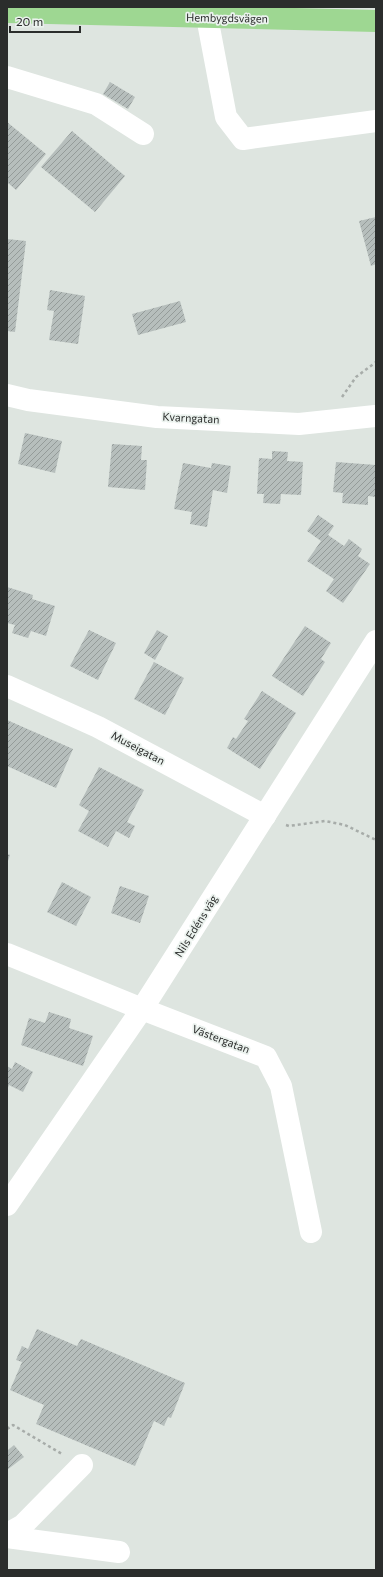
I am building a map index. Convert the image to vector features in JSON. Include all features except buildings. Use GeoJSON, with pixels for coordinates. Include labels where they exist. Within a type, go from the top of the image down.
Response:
{"type":"FeatureCollection","features":[{"type":"Feature","properties":{"kind":"main road","name":"Hembygdsvägen"},"geometry":{"type":"LineString","coordinates":[[7,12],[376,21]]}},
{"type":"Feature","properties":{"kind":"street"},"geometry":{"type":"LineString","coordinates":[[207,17],[226,117],[243,140],[376,121]]}},
{"type":"Feature","properties":{"kind":"street"},"geometry":{"type":"LineString","coordinates":[[7,77],[96,104],[143,134]]}},
{"type":"Feature","properties":{"kind":"street","name":"Kvarngatan"},"geometry":{"type":"LineString","coordinates":[[7,396],[157,416],[299,424],[375,416]]}},
{"type":"Feature","properties":{"kind":"street","name":"Nils Edéns väg"},"geometry":{"type":"LineString","coordinates":[[7,1205],[142,1009],[376,641]]}},
{"type":"Feature","properties":{"kind":"street","name":"Museigatan"},"geometry":{"type":"LineString","coordinates":[[7,686],[98,727],[265,816]]}},
{"type":"Feature","properties":{"kind":"street","name":"Västergatan"},"geometry":{"type":"LineString","coordinates":[[7,954],[142,1009],[266,1057],[281,1086],[311,1232]]}},
{"type":"Feature","properties":{"kind":"street"},"geometry":{"type":"LineString","coordinates":[[7,1535],[23,1525],[82,1465]]}},
{"type":"Feature","properties":{"kind":"street"},"geometry":{"type":"LineString","coordinates":[[7,1535],[119,1552]]}},
{"type":"Feature","properties":{"kind":"path"},"geometry":{"type":"LineString","coordinates":[[331,421],[343,394],[356,377],[376,362]]}},
{"type":"Feature","properties":{"kind":"path"},"geometry":{"type":"LineString","coordinates":[[265,816],[289,826],[325,821],[345,825],[376,840]]}},
{"type":"Feature","properties":{"kind":"path"},"geometry":{"type":"LineString","coordinates":[[7,1429],[13,1425],[82,1465]]}}]}
